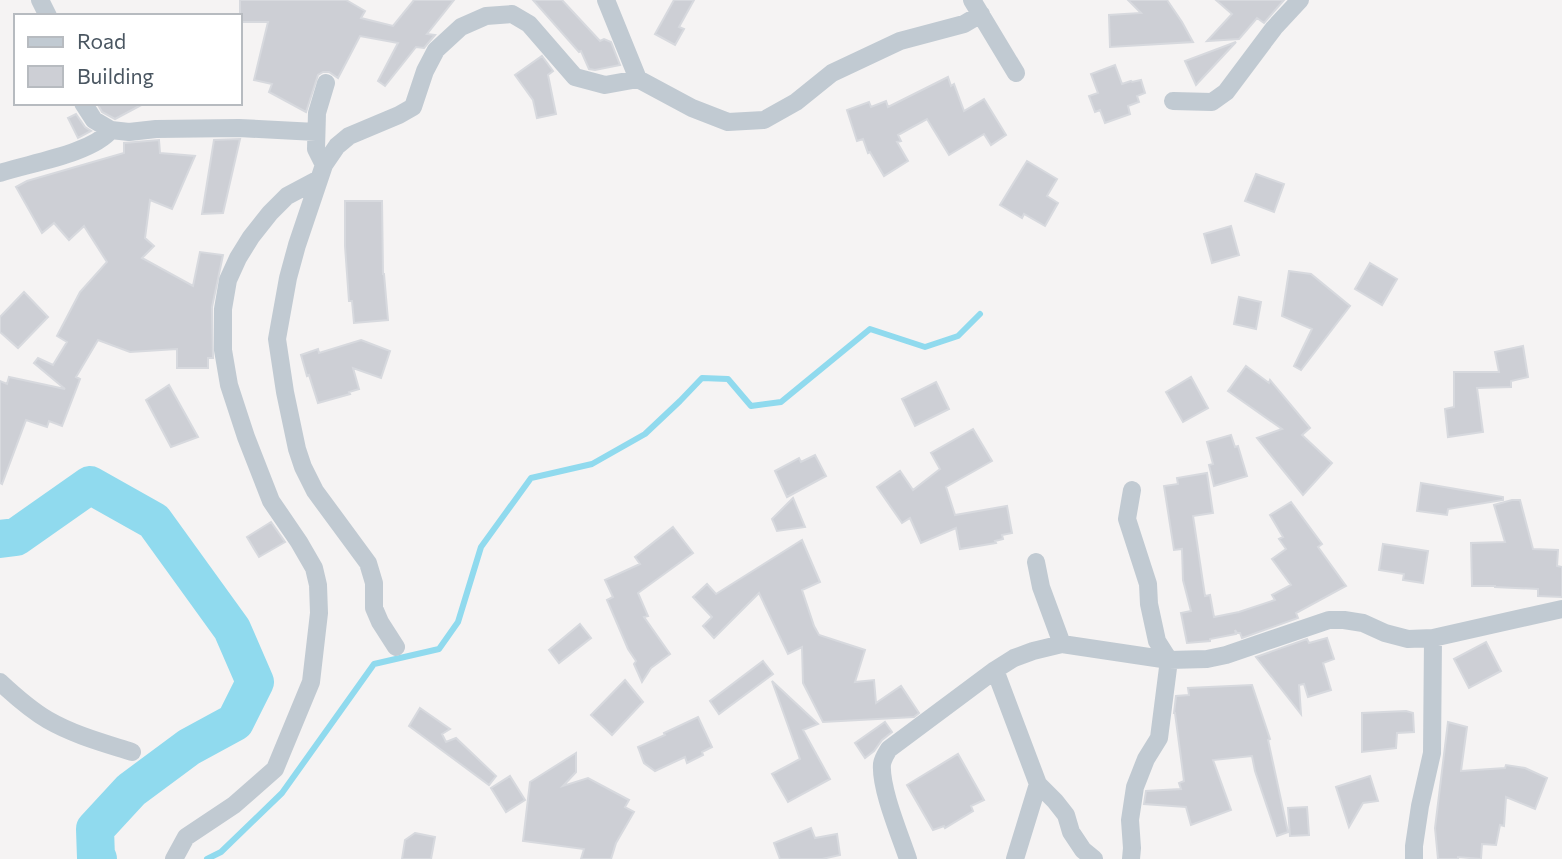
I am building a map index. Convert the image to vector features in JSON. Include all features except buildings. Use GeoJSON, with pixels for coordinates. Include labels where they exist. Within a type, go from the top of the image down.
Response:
{"type":"FeatureCollection","features":[{"type":"Feature","properties":{"kind":"street"},"geometry":{"type":"LineString","coordinates":[[606,0],[638,79]]}},
{"type":"Feature","properties":{"kind":"street"},"geometry":{"type":"LineString","coordinates":[[1173,101],[1212,103],[1226,92],[1274,28],[1300,0]]}},
{"type":"Feature","properties":{"kind":"street"},"geometry":{"type":"LineString","coordinates":[[396,647],[374,608],[374,583],[368,563],[315,491],[303,467],[285,392],[277,339],[288,278],[322,172],[337,146],[349,136],[412,107],[436,50],[461,27],[486,16],[512,14],[529,24],[575,77],[605,85],[638,79],[692,108],[728,121],[764,120],[796,102],[832,73],[900,41],[964,24],[977,7],[1016,73]]}},
{"type":"Feature","properties":{"kind":"street"},"geometry":{"type":"LineString","coordinates":[[322,172],[316,149],[316,132],[317,113],[326,83]]}},
{"type":"Feature","properties":{"kind":"street"},"geometry":{"type":"LineString","coordinates":[[84,105],[94,120],[111,130],[129,132],[239,128],[316,132]]}},
{"type":"Feature","properties":{"kind":"street"},"geometry":{"type":"LineString","coordinates":[[0,173],[94,144],[111,130]]}},
{"type":"Feature","properties":{"kind":"street"},"geometry":{"type":"LineString","coordinates":[[174,859],[186,837],[234,804],[275,768],[311,682],[318,613],[314,568],[271,501],[246,437],[229,385],[223,350],[223,309],[228,280],[251,237],[287,196],[322,172]]}},
{"type":"Feature","properties":{"kind":"street"},"geometry":{"type":"LineString","coordinates":[[1131,859],[1130,820],[1135,787],[1159,738],[1169,660],[1157,641],[1149,604],[1148,584],[1127,519],[1132,490]]}},
{"type":"Feature","properties":{"kind":"street"},"geometry":{"type":"LineString","coordinates":[[1036,562],[1041,587],[1062,644]]}},
{"type":"Feature","properties":{"kind":"street"},"geometry":{"type":"LineString","coordinates":[[913,858],[890,805],[882,760],[889,749],[995,670],[1023,655],[1062,644],[1169,660],[1207,659],[1329,620],[1363,623],[1385,634],[1408,639],[1433,638],[1562,609]]}},
{"type":"Feature","properties":{"kind":"street"},"geometry":{"type":"LineString","coordinates":[[1414,859],[1420,806],[1432,753],[1433,638]]}},
{"type":"Feature","properties":{"kind":"street"},"geometry":{"type":"LineString","coordinates":[[995,670],[1038,784],[1066,815],[1083,850],[1094,859]]}},
{"type":"Feature","properties":{"kind":"street"},"geometry":{"type":"LineString","coordinates":[[0,682],[26,706],[50,722],[132,752]]}},
{"type":"Feature","properties":{"kind":"street"},"geometry":{"type":"LineString","coordinates":[[1015,859],[1038,784]]}},
{"type":"Feature","properties":{"kind":"waterway"},"geometry":{"type":"LineString","coordinates":[[207,859],[221,852],[282,793],[374,664],[439,649],[458,622],[481,547],[531,478],[592,464],[645,434],[702,378],[728,379],[751,406],[781,402],[870,329],[925,347],[958,336],[980,314]]}},
{"type":"Feature","properties":{"kind":"waterway"},"geometry":{"type":"LineString","coordinates":[[0,539],[16,537],[90,485],[154,521],[232,629],[255,682],[235,722],[189,747],[131,790],[95,829],[98,859]]}}]}
